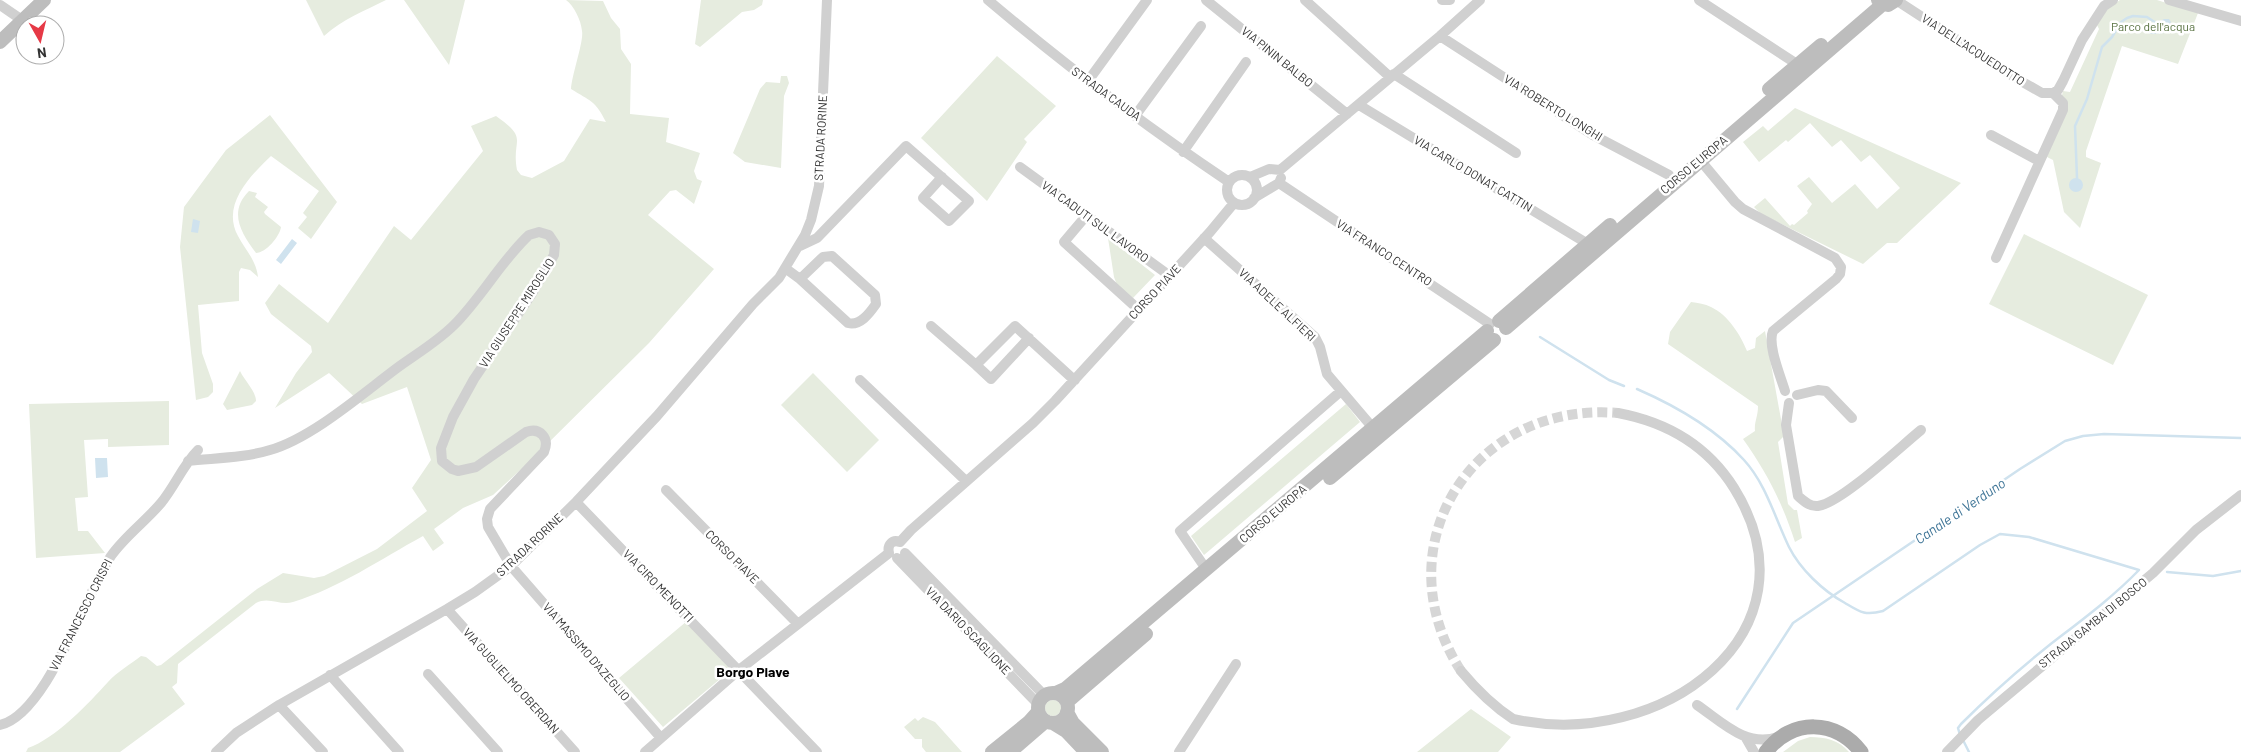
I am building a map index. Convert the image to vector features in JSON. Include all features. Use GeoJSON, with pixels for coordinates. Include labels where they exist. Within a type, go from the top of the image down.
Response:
{"type":"FeatureCollection","features":[{"type":"Feature","properties":{"kind":"main road"},"geometry":{"type":"LineString","coordinates":[[28,15],[44,0]]}},
{"type":"Feature","properties":{"kind":"main road","name":"CORSO EUROPA"},"geometry":{"type":"LineString","coordinates":[[992,752],[1029,722],[1051,708],[1495,329],[1588,244],[1669,175],[1886,1]]}},
{"type":"Feature","properties":{"kind":"main road"},"geometry":{"type":"LineString","coordinates":[[0,42],[15,27]]}},
{"type":"Feature","properties":{"kind":"main road","name":"CORSO EUROPA"},"geometry":{"type":"LineString","coordinates":[[1010,752],[1072,683],[1373,428],[1700,160],[1802,67]]}},
{"type":"Feature","properties":{"kind":"main road","name":"VIA DARIO SCAGLIONE"},"geometry":{"type":"LineString","coordinates":[[1051,708],[1066,731],[1086,752]]}},
{"type":"Feature","properties":{"kind":"main road","name":"VIA DARIO SCAGLIONE"},"geometry":{"type":"LineString","coordinates":[[1051,708],[1073,723],[1102,752]]}},
{"type":"Feature","properties":{"kind":"main road"},"geometry":{"type":"LineString","coordinates":[[1766,752],[1785,734],[1810,726],[1827,728],[1851,740],[1861,752]]}},
{"type":"Feature","properties":{"kind":"street","name":"STRADA RORINE"},"geometry":{"type":"LineString","coordinates":[[222,750],[236,733],[279,704],[448,609],[511,566],[576,502],[657,416],[753,304],[779,278],[800,246],[811,220],[819,186],[827,0]]}},
{"type":"Feature","properties":{"kind":"street","name":"STRADA CAUDA"},"geometry":{"type":"LineString","coordinates":[[988,0],[1088,81],[1183,152],[1229,182]]}},
{"type":"Feature","properties":{"kind":"street"},"geometry":{"type":"LineString","coordinates":[[1088,81],[1147,0]]}},
{"type":"Feature","properties":{"kind":"street","name":"VIA PININ BALBO"},"geometry":{"type":"LineString","coordinates":[[1206,0],[1347,114]]}},
{"type":"Feature","properties":{"kind":"street"},"geometry":{"type":"LineString","coordinates":[[1305,0],[1392,76],[1516,153]]}},
{"type":"Feature","properties":{"kind":"street"},"geometry":{"type":"LineString","coordinates":[[1442,0],[1450,0]]}},
{"type":"Feature","properties":{"kind":"street"},"geometry":{"type":"LineString","coordinates":[[1280,170],[1282,175],[1279,183],[1245,205],[1234,203],[1227,193],[1229,182],[1238,175],[1250,177],[1269,169],[1280,170],[1359,105],[1480,0]]}},
{"type":"Feature","properties":{"kind":"street"},"geometry":{"type":"LineString","coordinates":[[1699,0],[1802,67]]}},
{"type":"Feature","properties":{"kind":"street"},"geometry":{"type":"LineString","coordinates":[[1996,258],[2063,110],[2063,103],[2052,93],[2058,90],[2082,40],[2104,6],[2113,0]]}},
{"type":"Feature","properties":{"kind":"street"},"geometry":{"type":"LineString","coordinates":[[2169,0],[2241,21]]}},
{"type":"Feature","properties":{"kind":"street","name":"VIA DELL'ACQUEDOTTO"},"geometry":{"type":"LineString","coordinates":[[1886,1],[2042,93],[2052,93]]}},
{"type":"Feature","properties":{"kind":"street"},"geometry":{"type":"LineString","coordinates":[[0,5],[15,15]]}},
{"type":"Feature","properties":{"kind":"street"},"geometry":{"type":"LineString","coordinates":[[1135,116],[1200,26]]}},
{"type":"Feature","properties":{"kind":"street","name":"VIA ROBERTO LONGHI"},"geometry":{"type":"LineString","coordinates":[[1440,36],[1593,135],[1669,175]]}},
{"type":"Feature","properties":{"kind":"street"},"geometry":{"type":"LineString","coordinates":[[1183,152],[1246,62]]}},
{"type":"Feature","properties":{"kind":"street","name":"VIA CARLO DONAT CATTIN"},"geometry":{"type":"LineString","coordinates":[[1359,105],[1588,244]]}},
{"type":"Feature","properties":{"kind":"street"},"geometry":{"type":"LineString","coordinates":[[1990,135],[2039,161]]}},
{"type":"Feature","properties":{"kind":"street"},"geometry":{"type":"LineString","coordinates":[[800,246],[817,238],[906,146],[942,177],[969,201],[949,221],[923,198],[942,177]]}},
{"type":"Feature","properties":{"kind":"street"},"geometry":{"type":"LineString","coordinates":[[1700,160],[1735,202],[1835,258],[1841,267],[1840,274],[1836,279],[1773,331],[1770,339],[1786,392],[1784,399],[1789,403]]}},
{"type":"Feature","properties":{"kind":"street","name":"VIA CADUTI SUL LAVORO"},"geometry":{"type":"LineString","coordinates":[[1020,166],[1170,276]]}},
{"type":"Feature","properties":{"kind":"street"},"geometry":{"type":"LineString","coordinates":[[1250,177],[1256,186],[1254,198]]}},
{"type":"Feature","properties":{"kind":"street","name":"VIA FRANCO CENTRO"},"geometry":{"type":"LineString","coordinates":[[1279,183],[1495,329]]}},
{"type":"Feature","properties":{"kind":"street","name":"CORSO PIAVE"},"geometry":{"type":"LineString","coordinates":[[652,749],[661,738],[739,670],[798,624],[897,555],[888,548],[890,544],[895,541],[900,542],[911,530],[1033,423],[1139,310],[1234,203]]}},
{"type":"Feature","properties":{"kind":"street"},"geometry":{"type":"LineString","coordinates":[[1086,216],[1064,242],[1139,310]]}},
{"type":"Feature","properties":{"kind":"street","name":"VIA GIUSEPPE MIROGLIO"},"geometry":{"type":"LineString","coordinates":[[188,460],[238,456],[270,450],[296,439],[329,418],[435,342],[473,304],[525,238],[534,232],[544,233],[553,239],[555,244],[554,255],[531,296],[474,379],[453,417],[441,448],[442,461],[446,466],[458,471],[476,467],[526,432],[540,432],[545,439],[544,452],[495,502],[487,520],[490,532],[511,566]]}},
{"type":"Feature","properties":{"kind":"street","name":"VIA ADELE ALFIERI"},"geometry":{"type":"LineString","coordinates":[[1204,238],[1315,337],[1320,347],[1327,374],[1373,428]]}},
{"type":"Feature","properties":{"kind":"street"},"geometry":{"type":"LineString","coordinates":[[785,268],[800,279],[848,324],[860,322],[876,304],[875,295],[832,256],[823,257],[800,279]]}},
{"type":"Feature","properties":{"kind":"street"},"geometry":{"type":"LineString","coordinates":[[931,326],[991,379],[1029,338]]}},
{"type":"Feature","properties":{"kind":"street"},"geometry":{"type":"LineString","coordinates":[[976,365],[1015,326],[1075,380]]}},
{"type":"Feature","properties":{"kind":"street"},"geometry":{"type":"LineString","coordinates":[[860,380],[966,481]]}},
{"type":"Feature","properties":{"kind":"street"},"geometry":{"type":"LineString","coordinates":[[1786,392],[1792,390],[1797,395]]}},
{"type":"Feature","properties":{"kind":"street"},"geometry":{"type":"LineString","coordinates":[[1797,395],[1818,390],[1826,391],[1852,418]]}},
{"type":"Feature","properties":{"kind":"street"},"geometry":{"type":"LineString","coordinates":[[1204,566],[1180,531],[1341,391]]}},
{"type":"Feature","properties":{"kind":"street"},"geometry":{"type":"LineString","coordinates":[[1789,403],[1795,401],[1797,395]]}},
{"type":"Feature","properties":{"kind":"street"},"geometry":{"type":"LineString","coordinates":[[1789,403],[1786,425],[1798,496],[1814,506],[1819,506],[1839,498],[1921,430]]}},
{"type":"Feature","properties":{"kind":"street"},"geometry":{"type":"LineString","coordinates":[[1618,414],[1641,418],[1659,424],[1700,448],[1718,466],[1742,501],[1754,530],[1760,561],[1760,594],[1753,625],[1740,655]]}},
{"type":"Feature","properties":{"kind":"street","name":"VIA FRANCESCO CRISPI"},"geometry":{"type":"LineString","coordinates":[[0,725],[8,723],[15,718],[41,690],[58,662],[112,556],[163,500],[188,460],[198,450]]}},
{"type":"Feature","properties":{"kind":"street","name":"CORSO PIAVE"},"geometry":{"type":"LineString","coordinates":[[666,490],[798,624]]}},
{"type":"Feature","properties":{"kind":"street","name":"STRADA GAMBA DI BOSCO"},"geometry":{"type":"LineString","coordinates":[[1947,752],[1978,720],[2153,573],[2196,530],[2241,494]]}},
{"type":"Feature","properties":{"kind":"street","name":"VIA CIRO MENOTTI"},"geometry":{"type":"LineString","coordinates":[[576,502],[817,752]]}},
{"type":"Feature","properties":{"kind":"street"},"geometry":{"type":"LineString","coordinates":[[897,555],[904,546],[900,542]]}},
{"type":"Feature","properties":{"kind":"street","name":"VIA DARIO SCAGLIONE"},"geometry":{"type":"LineString","coordinates":[[897,555],[1051,708]]}},
{"type":"Feature","properties":{"kind":"street","name":"VIA MASSIMO D'AZEGLIO"},"geometry":{"type":"LineString","coordinates":[[511,566],[661,738]]}},
{"type":"Feature","properties":{"kind":"street","name":"VIA GUGLIELMO OBERDAN"},"geometry":{"type":"LineString","coordinates":[[448,609],[575,752]]}},
{"type":"Feature","properties":{"kind":"street"},"geometry":{"type":"LineString","coordinates":[[1179,752],[1236,664]]}},
{"type":"Feature","properties":{"kind":"street"},"geometry":{"type":"LineString","coordinates":[[1461,670],[1491,702],[1514,719],[1546,734]]}},
{"type":"Feature","properties":{"kind":"street"},"geometry":{"type":"LineString","coordinates":[[428,674],[498,752]]}},
{"type":"Feature","properties":{"kind":"street"},"geometry":{"type":"LineString","coordinates":[[330,675],[399,752]]}},
{"type":"Feature","properties":{"kind":"street"},"geometry":{"type":"LineString","coordinates":[[1686,714],[1700,702],[1746,738],[1754,752]]}},
{"type":"Feature","properties":{"kind":"street"},"geometry":{"type":"LineString","coordinates":[[279,704],[323,752]]}},
{"type":"Feature","properties":{"kind":"street"},"geometry":{"type":"LineString","coordinates":[[1746,738],[1763,742],[1785,734]]}},
{"type":"Feature","properties":{"kind":"green space"},"geometry":{"type":"Polygon","coordinates":[[[306,0],[386,0],[346,20],[324,36],[306,0]]]}},
{"type":"Feature","properties":{"kind":"green space"},"geometry":{"type":"Polygon","coordinates":[[[404,0],[465,0],[449,65],[404,0]]]}},
{"type":"Feature","properties":{"kind":"green space"},"geometry":{"type":"Polygon","coordinates":[[[566,0],[603,1],[611,18],[620,29],[621,49],[631,64],[630,114],[669,118],[666,142],[700,153],[694,171],[697,179],[702,181],[694,204],[676,190],[670,191],[648,215],[714,269],[649,343],[527,464],[493,495],[463,508],[434,529],[444,543],[433,551],[423,536],[360,572],[310,596],[288,603],[265,600],[256,603],[178,664],[177,683],[172,687],[185,704],[120,752],[26,752],[28,748],[60,729],[112,678],[141,656],[146,657],[157,666],[161,665],[257,589],[283,573],[314,578],[324,576],[377,549],[427,511],[412,488],[431,460],[407,387],[362,404],[329,373],[275,408],[296,373],[312,352],[311,346],[271,314],[265,303],[279,284],[328,323],[394,226],[411,240],[483,151],[471,126],[496,116],[506,124],[516,135],[517,170],[521,175],[532,178],[564,161],[590,119],[606,122],[595,105],[571,89],[582,31],[577,14],[566,0]]]}},
{"type":"Feature","properties":{"kind":"green space"},"geometry":{"type":"Polygon","coordinates":[[[701,0],[763,0],[762,5],[754,10],[742,12],[700,47],[695,44],[701,0]]]}},
{"type":"Feature","properties":{"kind":"green space","name":"Parco dell'acqua"},"geometry":{"type":"Polygon","coordinates":[[[2120,0],[2157,0],[2198,13],[2178,64],[2122,46],[2086,151],[2086,157],[2101,163],[2080,228],[2064,212],[2053,160],[2047,157],[2063,91],[2070,92],[2099,29],[2096,23],[2103,11],[2120,0]]]}},
{"type":"Feature","properties":{"kind":"green space"},"geometry":{"type":"Polygon","coordinates":[[[997,56],[1056,106],[1024,139],[1027,142],[987,201],[921,138],[997,56]]]}},
{"type":"Feature","properties":{"kind":"green space"},"geometry":{"type":"Polygon","coordinates":[[[781,76],[787,76],[789,83],[784,96],[781,168],[745,162],[733,153],[760,89],[766,82],[780,83],[781,76]]]}},
{"type":"Feature","properties":{"kind":"green space"},"geometry":{"type":"Polygon","coordinates":[[[1795,108],[1961,183],[1897,243],[1887,243],[1863,264],[1761,214],[1754,207],[1765,198],[1790,226],[1794,225],[1808,213],[1807,211],[1812,204],[1797,186],[1809,177],[1832,203],[1855,184],[1877,209],[1900,188],[1870,155],[1861,162],[1841,140],[1832,147],[1810,123],[1788,142],[1786,140],[1759,162],[1743,142],[1763,126],[1768,131],[1795,108]]]}},
{"type":"Feature","properties":{"kind":"green space"},"geometry":{"type":"Polygon","coordinates":[[[270,115],[337,202],[311,239],[298,228],[307,217],[303,213],[319,191],[271,156],[247,182],[235,202],[234,224],[238,236],[253,261],[258,277],[250,270],[241,268],[239,272],[239,301],[198,305],[202,353],[213,384],[213,392],[208,397],[196,400],[180,247],[184,207],[226,150],[270,115]]]}},
{"type":"Feature","properties":{"kind":"green space"},"geometry":{"type":"Polygon","coordinates":[[[249,191],[257,193],[255,197],[268,207],[264,212],[265,214],[281,227],[272,243],[264,250],[256,253],[242,230],[238,215],[239,207],[249,191]]]}},
{"type":"Feature","properties":{"kind":"green space"},"geometry":{"type":"Polygon","coordinates":[[[2024,234],[2148,295],[2113,365],[1989,304],[2024,234]]]}},
{"type":"Feature","properties":{"kind":"green space"},"geometry":{"type":"Polygon","coordinates":[[[1108,238],[1155,275],[1133,298],[1117,285],[1108,238]]]}},
{"type":"Feature","properties":{"kind":"green space"},"geometry":{"type":"Polygon","coordinates":[[[1691,302],[1709,306],[1723,315],[1741,338],[1747,351],[1755,348],[1756,338],[1765,331],[1784,436],[1778,442],[1788,504],[1794,510],[1797,510],[1802,538],[1795,542],[1773,488],[1743,439],[1755,431],[1758,406],[1668,344],[1670,332],[1691,302]]]}},
{"type":"Feature","properties":{"kind":"green space"},"geometry":{"type":"Polygon","coordinates":[[[240,371],[254,393],[256,401],[252,405],[227,410],[223,404],[240,371]]]}},
{"type":"Feature","properties":{"kind":"green space"},"geometry":{"type":"Polygon","coordinates":[[[813,373],[879,440],[847,472],[781,405],[813,373]]]}},
{"type":"Feature","properties":{"kind":"green space"},"geometry":{"type":"Polygon","coordinates":[[[169,401],[169,445],[108,447],[108,439],[84,440],[88,497],[75,498],[78,531],[88,531],[105,553],[36,558],[29,404],[169,401]]]}},
{"type":"Feature","properties":{"kind":"green space"},"geometry":{"type":"Polygon","coordinates":[[[1346,404],[1360,422],[1204,555],[1191,536],[1346,404]]]}},
{"type":"Feature","properties":{"kind":"green space"},"geometry":{"type":"Polygon","coordinates":[[[687,621],[733,668],[663,727],[619,678],[687,621]]]}},
{"type":"Feature","properties":{"kind":"green space"},"geometry":{"type":"Polygon","coordinates":[[[1050,700],[1056,700],[1061,705],[1059,714],[1050,716],[1045,711],[1045,705],[1050,700]]]}},
{"type":"Feature","properties":{"kind":"green space"},"geometry":{"type":"Polygon","coordinates":[[[1471,709],[1511,737],[1498,752],[1417,752],[1471,709]]]}},
{"type":"Feature","properties":{"kind":"green space"},"geometry":{"type":"Polygon","coordinates":[[[923,717],[935,722],[962,752],[926,752],[922,747],[922,739],[915,739],[904,727],[915,718],[918,721],[923,717]]]}},
{"type":"Feature","properties":{"kind":"green space"},"geometry":{"type":"Polygon","coordinates":[[[1810,737],[1831,740],[1849,752],[1783,752],[1798,741],[1810,737]]]}},
{"type":"Feature","properties":{"kind":"water"},"geometry":{"type":"Polygon","coordinates":[[[2164,19],[2169,19],[2171,22],[2164,33],[2152,34],[2142,31],[2145,26],[2152,26],[2164,19]]]}},
{"type":"Feature","properties":{"kind":"water"},"geometry":{"type":"Polygon","coordinates":[[[2076,178],[2081,180],[2083,185],[2081,190],[2076,192],[2071,190],[2069,185],[2071,180],[2076,178]]]}},
{"type":"Feature","properties":{"kind":"water"},"geometry":{"type":"Polygon","coordinates":[[[193,219],[200,221],[198,233],[191,232],[193,219]]]}},
{"type":"Feature","properties":{"kind":"water"},"geometry":{"type":"Polygon","coordinates":[[[292,239],[297,243],[281,264],[276,260],[292,239]]]}},
{"type":"Feature","properties":{"kind":"water"},"geometry":{"type":"Polygon","coordinates":[[[95,458],[107,458],[108,477],[96,478],[95,458]]]}},
{"type":"Feature","properties":{"kind":"waterway"},"geometry":{"type":"LineString","coordinates":[[2077,178],[2075,126],[2087,99],[2102,47],[2112,37],[2121,22],[2127,18],[2133,16],[2147,17],[2156,23]]}},
{"type":"Feature","properties":{"kind":"waterway"},"geometry":{"type":"LineString","coordinates":[[1540,337],[1609,380],[1624,386]]}},
{"type":"Feature","properties":{"kind":"waterway"},"geometry":{"type":"LineString","coordinates":[[1637,389],[1694,419],[1733,448],[1752,469],[1770,502],[1789,547],[1799,563],[1813,579],[1829,592],[1859,611],[1872,613],[1883,611],[1980,545],[2000,534],[2029,537],[2139,570],[2106,601],[2036,656],[1992,694],[1961,724],[1958,728],[1960,735]]}},
{"type":"Feature","properties":{"kind":"waterway","name":"Canale di Verduno"},"geometry":{"type":"LineString","coordinates":[[1737,709],[1793,623],[2020,469],[2065,441],[2083,436],[2104,434],[2241,438]]}},
{"type":"Feature","properties":{"kind":"waterway"},"geometry":{"type":"LineString","coordinates":[[2167,572],[2213,576],[2241,571]]}},
{"type":"Feature","properties":{"kind":"waterway"},"geometry":{"type":"LineString","coordinates":[[1963,740],[1969,752]]}},
{"type":"Feature","properties":{"kind":"tunnel"},"geometry":{"type":"LineString","coordinates":[[1461,671],[1439,624],[1431,577],[1437,532],[1455,491],[1483,457],[1521,431],[1566,416],[1618,413]]}},
{"type":"Feature","properties":{"kind":"district","name":"Borgo Piave"},"geometry":{"type":"Point","coordinates":[753,672]}}]}
